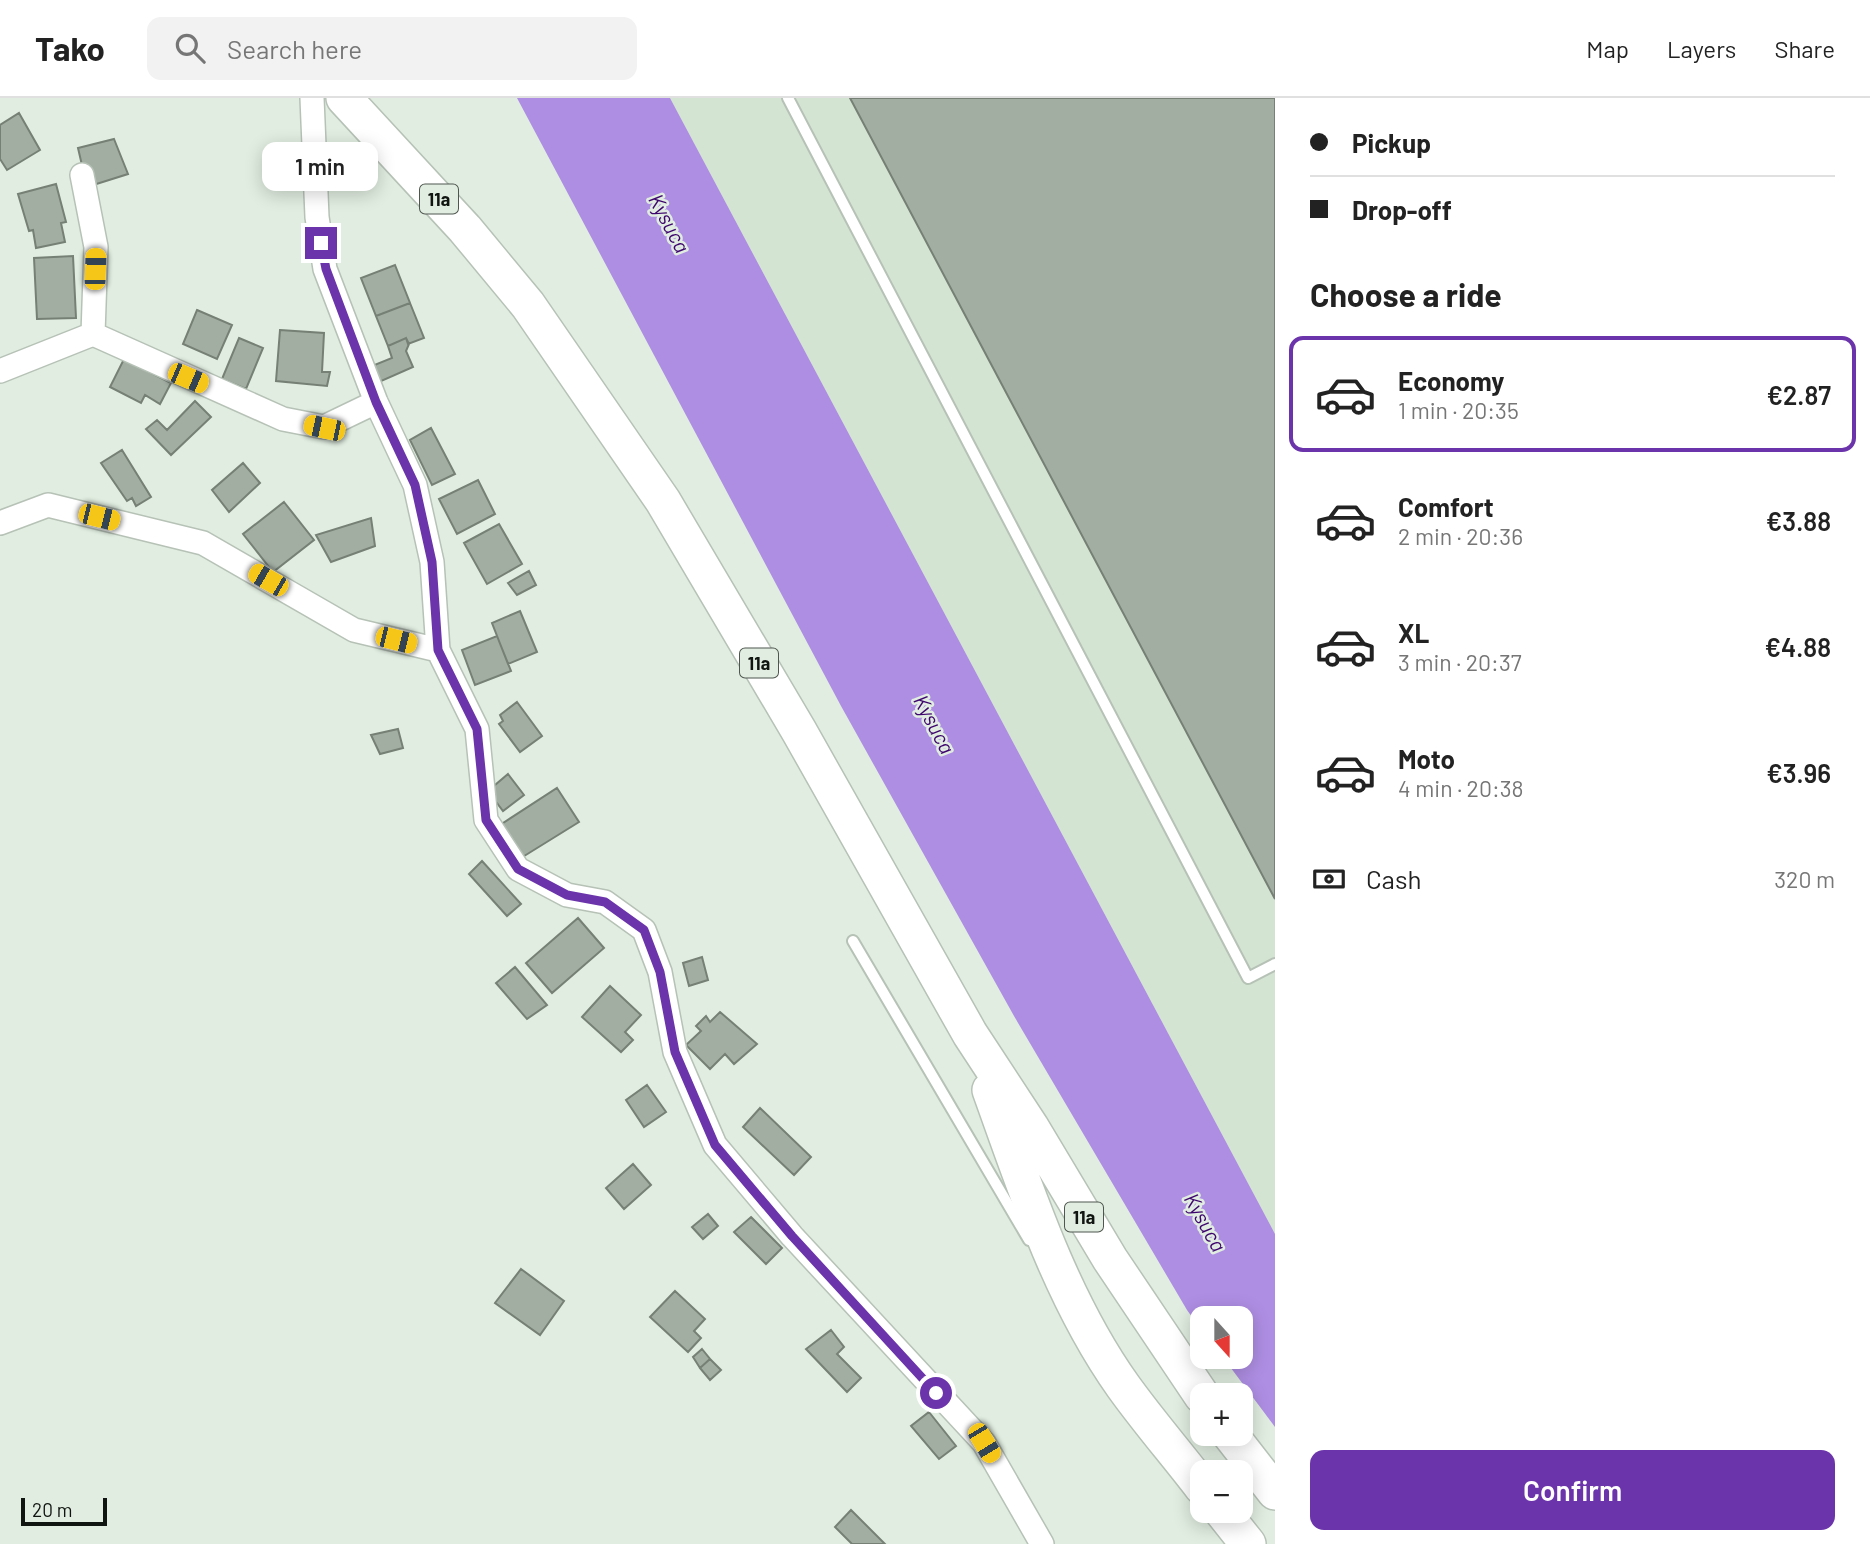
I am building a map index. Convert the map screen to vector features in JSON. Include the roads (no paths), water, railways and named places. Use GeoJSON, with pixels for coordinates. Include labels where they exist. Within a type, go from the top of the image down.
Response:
{"type":"FeatureCollection","features":[{"type":"Feature","properties":{"kind":"main road","name":"11a"},"geometry":{"type":"LineString","coordinates":[[344,98],[466,229],[528,305],[609,420],[722,599],[970,1034],[1031,1127],[1110,1259],[1193,1383]]}},
{"type":"Feature","properties":{"kind":"main road","name":"11a"},"geometry":{"type":"LineString","coordinates":[[970,1034],[1020,1174],[1080,1313],[1122,1385],[1190,1472]]}},
{"type":"Feature","properties":{"kind":"main road"},"geometry":{"type":"LineString","coordinates":[[1239,1446],[1275,1492]]}},
{"type":"Feature","properties":{"kind":"main road"},"geometry":{"type":"LineString","coordinates":[[1231,1523],[1248,1544]]}},
{"type":"Feature","properties":{"kind":"street"},"geometry":{"type":"LineString","coordinates":[[312,98],[317,218],[326,269],[376,402],[415,485],[432,562],[438,650],[477,729],[486,820],[518,869],[567,895],[605,902],[644,930],[660,972],[675,1052],[715,1145],[801,1247],[984,1443],[1042,1544]]}},
{"type":"Feature","properties":{"kind":"street"},"geometry":{"type":"LineString","coordinates":[[82,175],[96,247],[93,334]]}},
{"type":"Feature","properties":{"kind":"street"},"geometry":{"type":"LineString","coordinates":[[0,371],[93,334],[283,419],[324,428],[376,402]]}},
{"type":"Feature","properties":{"kind":"street"},"geometry":{"type":"LineString","coordinates":[[0,523],[48,505],[203,543],[354,630],[438,650]]}},
{"type":"Feature","properties":{"kind":"lane"},"geometry":{"type":"LineString","coordinates":[[788,98],[1248,978],[1275,964]]}},
{"type":"Feature","properties":{"kind":"lane"},"geometry":{"type":"LineString","coordinates":[[853,941],[995,1187],[1033,1245]]}},
{"type":"Feature","properties":{"kind":"lane"},"geometry":{"type":"LineString","coordinates":[[1040,1257],[1122,1385]]}},
{"type":"Feature","properties":{"kind":"water","name":"Kysuca"},"geometry":{"type":"Polygon","coordinates":[[[517,98],[670,98],[1275,1234],[1275,1427],[1253,1398],[1253,1383],[1242,1383],[1232,1369],[1253,1369],[1253,1306],[1190,1306],[1190,1314],[1187,1310],[1014,1016],[841,706],[517,98]]]}}]}
